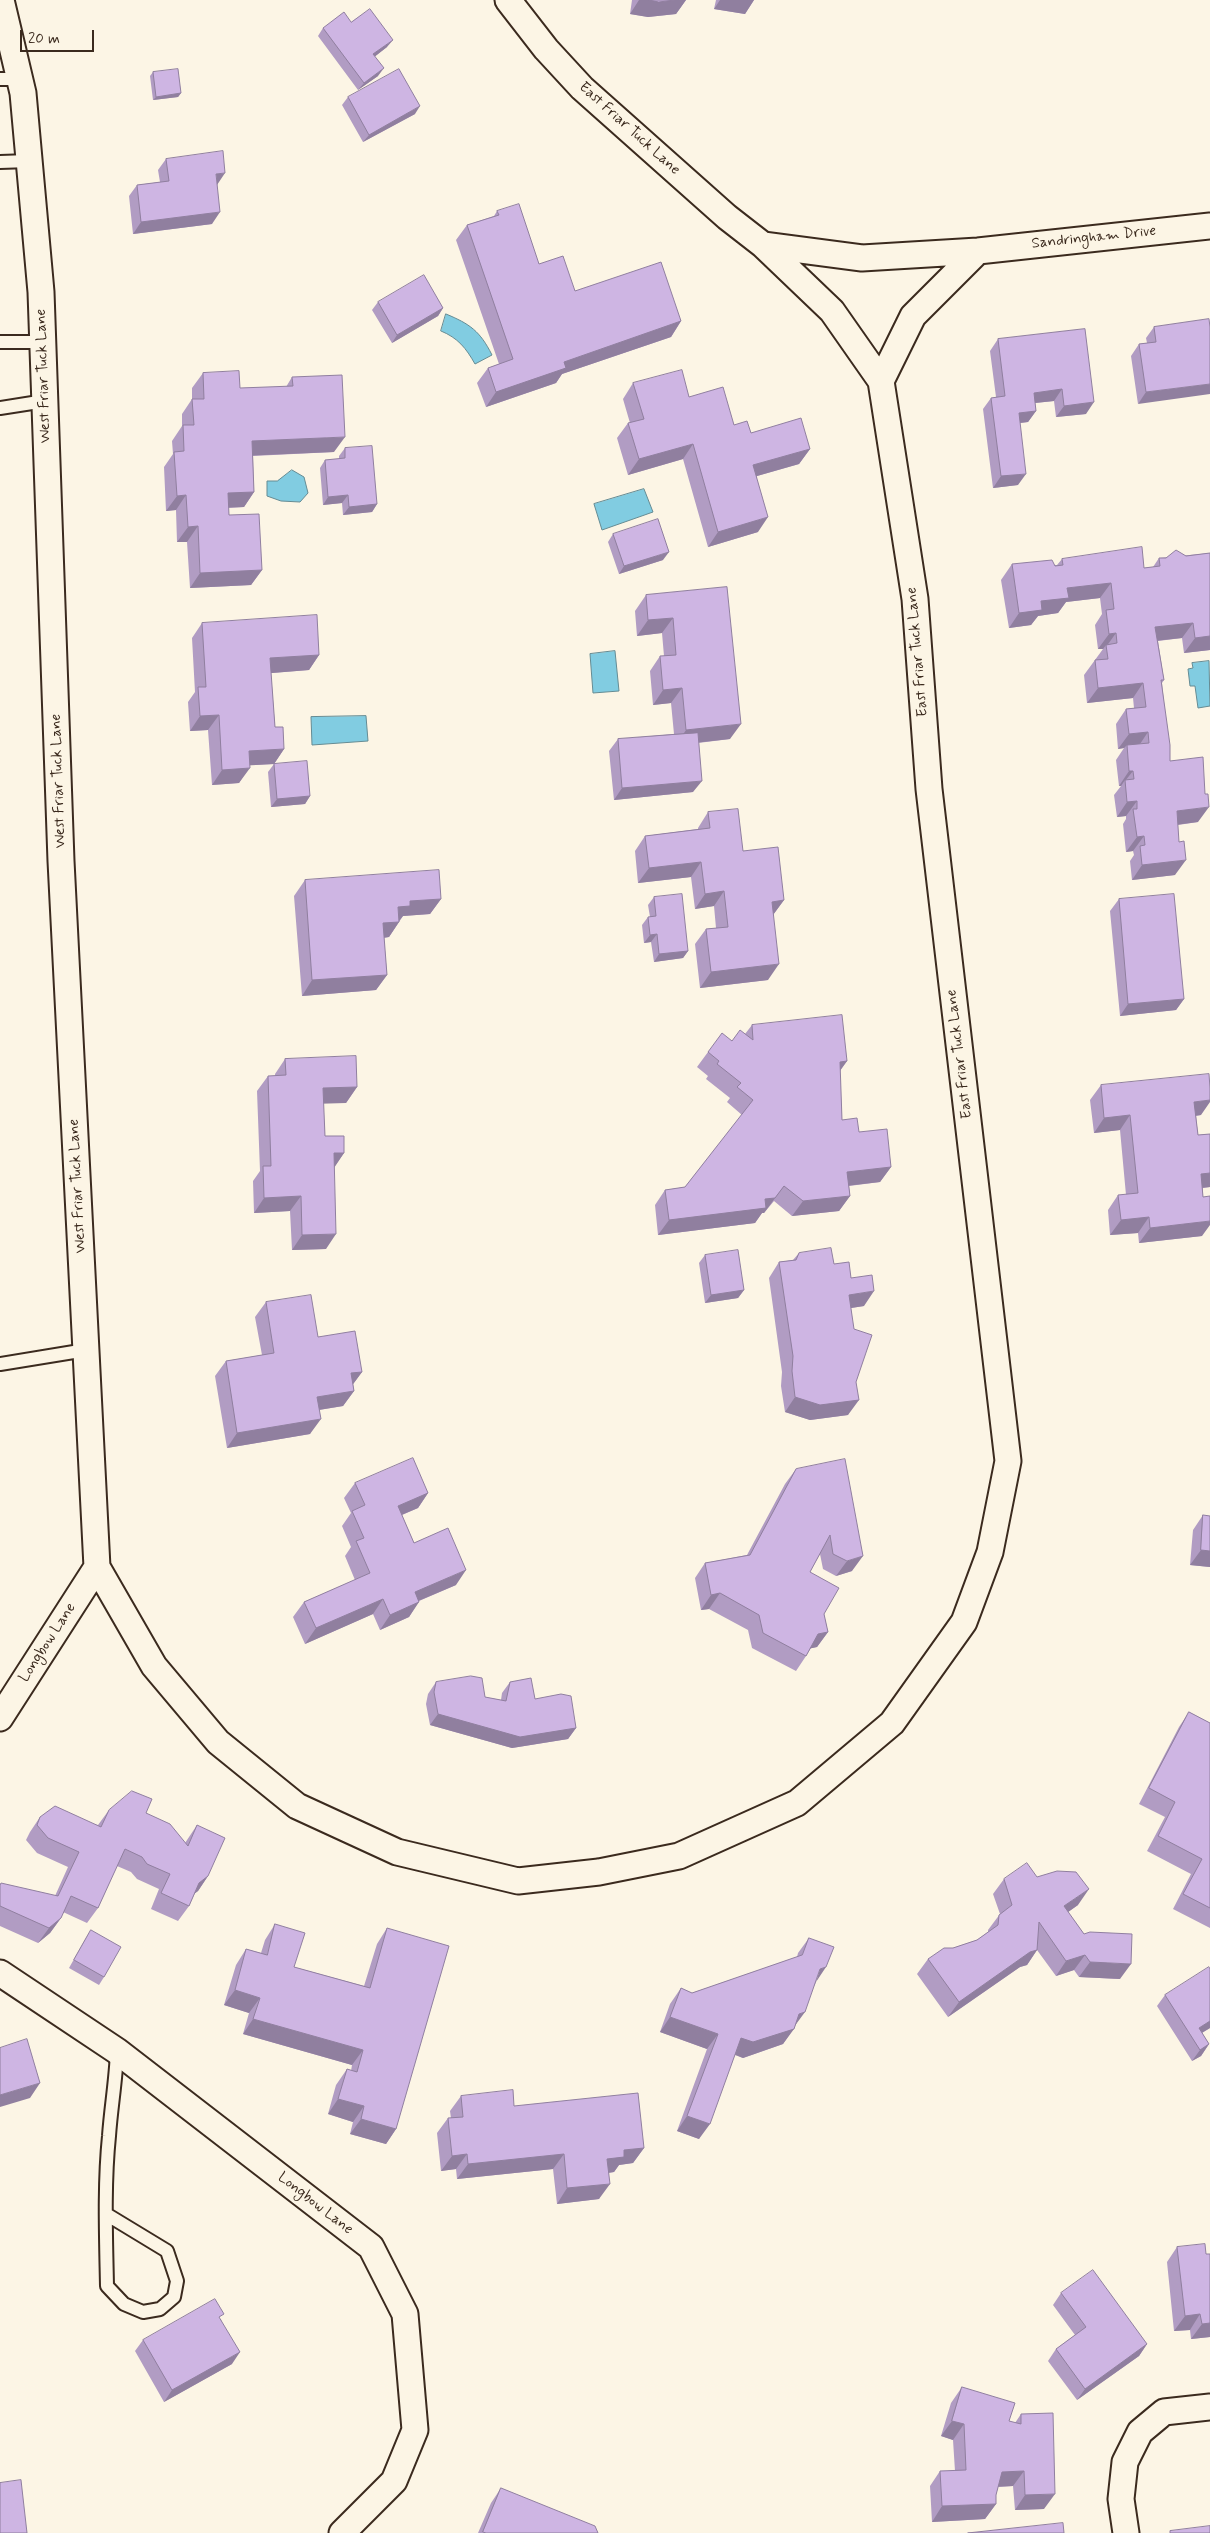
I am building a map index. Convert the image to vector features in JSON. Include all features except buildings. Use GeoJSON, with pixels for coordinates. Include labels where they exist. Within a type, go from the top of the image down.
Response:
{"type":"FeatureCollection","features":[{"type":"Feature","properties":{"kind":"street","name":"West Friar Tuck Lane"},"geometry":{"type":"LineString","coordinates":[[1,0],[10,79],[29,161],[41,292],[61,853],[97,1567],[154,1666],[218,1742],[297,1806],[397,1852],[518,1881],[599,1872],[679,1856],[766,1817]]}},
{"type":"Feature","properties":{"kind":"street","name":"East Friar Tuck Lane"},"geometry":{"type":"LineString","coordinates":[[508,0],[546,49],[582,88],[727,217],[763,245],[832,311],[881,381],[915,599],[929,789],[1008,1461],[990,1552],[964,1622],[892,1723],[798,1803],[766,1817]]}},
{"type":"Feature","properties":{"kind":"street","name":"Sandringham Drive"},"geometry":{"type":"LineString","coordinates":[[763,245],[862,258],[978,251],[1210,226]]}},
{"type":"Feature","properties":{"kind":"street"},"geometry":{"type":"LineString","coordinates":[[881,381],[913,316],[978,251]]}},
{"type":"Feature","properties":{"kind":"street","name":"Longbow Lane"},"geometry":{"type":"LineString","coordinates":[[0,1718],[97,1567]]}},
{"type":"Feature","properties":{"kind":"street","name":"Longbow Lane"},"geometry":{"type":"LineString","coordinates":[[0,1973],[117,2051],[371,2247],[405,2314],[414,2430],[394,2481],[342,2533]]}},
{"type":"Feature","properties":{"kind":"street"},"geometry":{"type":"LineString","coordinates":[[1126,2533],[1121,2499],[1125,2462],[1140,2432],[1164,2412],[1210,2407]]}},
{"type":"Feature","properties":{"kind":"lane"},"geometry":{"type":"LineString","coordinates":[[0,162],[29,161]]}},
{"type":"Feature","properties":{"kind":"lane"},"geometry":{"type":"LineString","coordinates":[[0,342],[43,342]]}},
{"type":"Feature","properties":{"kind":"lane"},"geometry":{"type":"LineString","coordinates":[[0,408],[45,401]]}},
{"type":"Feature","properties":{"kind":"lane"},"geometry":{"type":"LineString","coordinates":[[0,1364],[86,1350]]}},
{"type":"Feature","properties":{"kind":"lane"},"geometry":{"type":"LineString","coordinates":[[106,2214],[167,2251],[177,2282],[174,2298],[160,2309],[143,2312],[124,2304],[107,2286],[106,2214],[109,2136],[116,2088],[117,2051]]}},
{"type":"Feature","properties":{"kind":"water"},"geometry":{"type":"Polygon","coordinates":[[[446,314],[474,329],[492,355],[475,364],[461,344],[441,331],[446,314]]]}},
{"type":"Feature","properties":{"kind":"water"},"geometry":{"type":"Polygon","coordinates":[[[292,470],[304,477],[308,493],[300,502],[281,501],[267,496],[267,481],[277,481],[292,470]]]}},
{"type":"Feature","properties":{"kind":"water"},"geometry":{"type":"Polygon","coordinates":[[[644,489],[653,512],[602,530],[594,504],[644,489]]]}},
{"type":"Feature","properties":{"kind":"water"},"geometry":{"type":"Polygon","coordinates":[[[615,651],[619,691],[593,693],[590,654],[615,651]]]}},
{"type":"Feature","properties":{"kind":"water"},"geometry":{"type":"Polygon","coordinates":[[[1209,661],[1210,706],[1198,708],[1195,686],[1190,686],[1188,669],[1193,668],[1192,663],[1209,661]]]}},
{"type":"Feature","properties":{"kind":"water"},"geometry":{"type":"Polygon","coordinates":[[[366,716],[368,741],[312,745],[311,717],[366,716]]]}}]}
